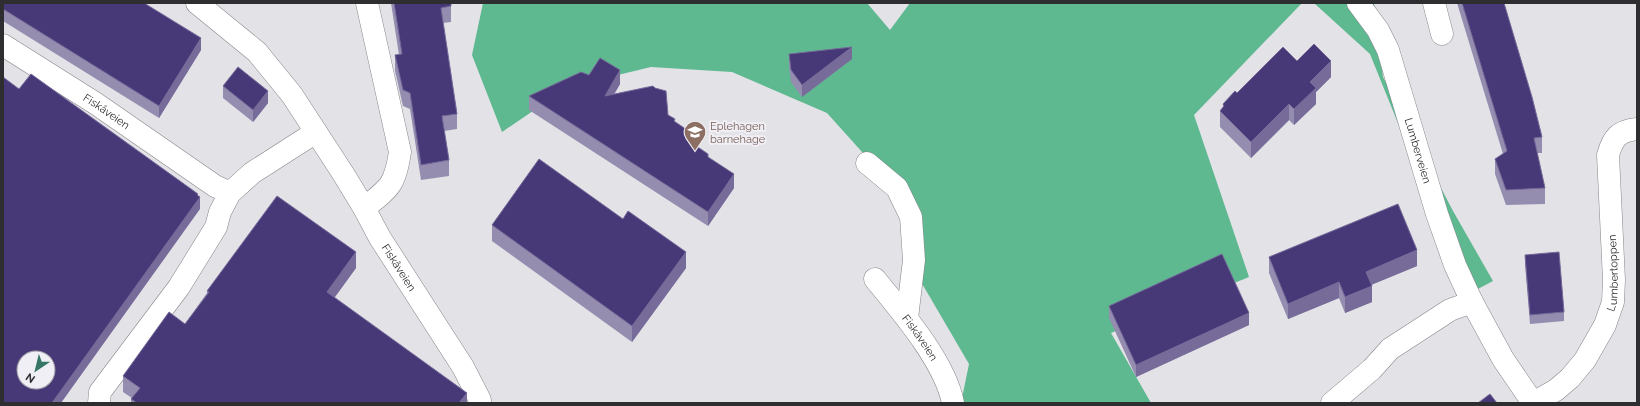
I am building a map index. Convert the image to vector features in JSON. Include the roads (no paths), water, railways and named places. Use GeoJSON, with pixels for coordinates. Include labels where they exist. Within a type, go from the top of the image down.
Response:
{"type":"FeatureCollection","features":[{"type":"Feature","properties":{"kind":"street","name":"Fiskåveien"},"geometry":{"type":"LineString","coordinates":[[197,3],[257,52],[292,95],[364,208],[380,238],[463,367],[480,400],[480,403]]}},
{"type":"Feature","properties":{"kind":"street"},"geometry":{"type":"LineString","coordinates":[[364,208],[386,191],[397,173],[400,152],[368,3]]}},
{"type":"Feature","properties":{"kind":"street","name":"Lumberveien"},"geometry":{"type":"LineString","coordinates":[[1358,3],[1378,30],[1388,50],[1455,265],[1472,302],[1503,359],[1533,403]]}},
{"type":"Feature","properties":{"kind":"street"},"geometry":{"type":"LineString","coordinates":[[1434,3],[1442,34]]}},
{"type":"Feature","properties":{"kind":"street","name":"Fiskåveien"},"geometry":{"type":"LineString","coordinates":[[3,45],[95,103],[215,186],[230,194]]}},
{"type":"Feature","properties":{"kind":"street","name":"Lumbertoppen"},"geometry":{"type":"LineString","coordinates":[[1533,403],[1556,390],[1570,378],[1588,355],[1605,325],[1613,302],[1614,280],[1608,155],[1612,141],[1626,130],[1637,129]]}},
{"type":"Feature","properties":{"kind":"street"},"geometry":{"type":"LineString","coordinates":[[99,403],[100,392],[179,287],[216,227],[220,212],[230,194],[252,173],[316,132]]}},
{"type":"Feature","properties":{"kind":"street"},"geometry":{"type":"LineString","coordinates":[[867,163],[897,188],[911,217],[914,260],[907,318]]}},
{"type":"Feature","properties":{"kind":"street","name":"Fiskåveien"},"geometry":{"type":"LineString","coordinates":[[876,279],[907,318],[938,365],[950,389],[953,403]]}},
{"type":"Feature","properties":{"kind":"street"},"geometry":{"type":"LineString","coordinates":[[1332,403],[1372,369],[1390,349],[1450,310],[1472,302]]}},
{"type":"Feature","properties":{"kind":"place","name":"Eplehagen barnehage"},"geometry":{"type":"Point","coordinates":[695,152]}}]}
